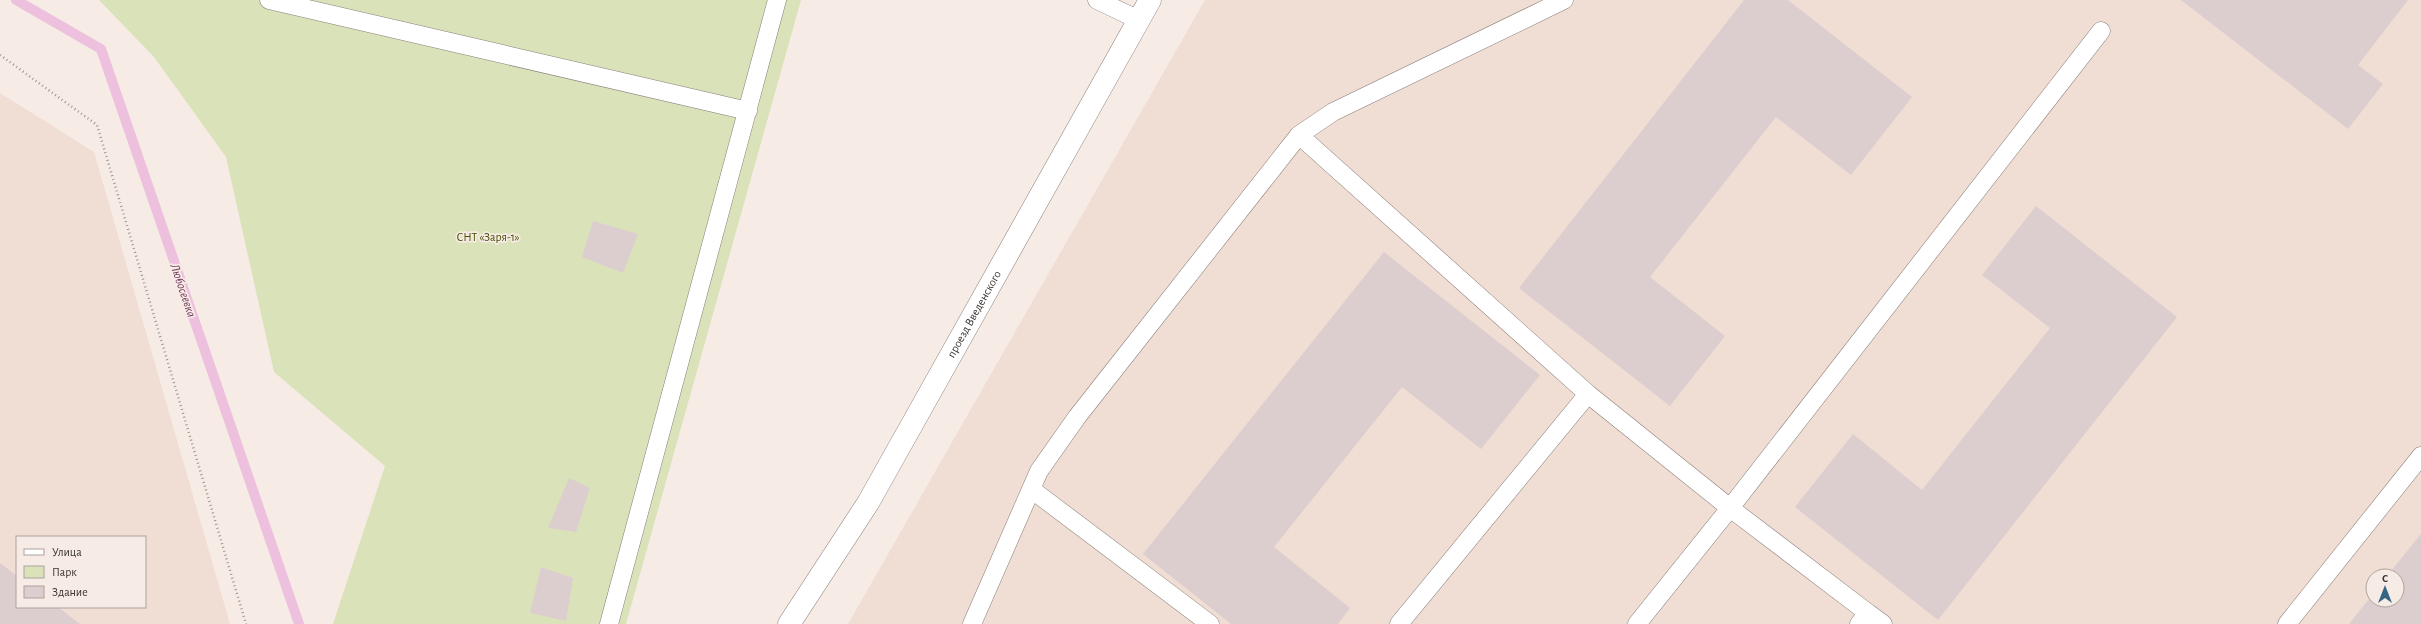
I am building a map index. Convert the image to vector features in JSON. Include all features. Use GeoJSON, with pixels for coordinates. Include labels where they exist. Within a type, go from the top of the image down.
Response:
{"type":"FeatureCollection","features":[{"type":"Feature","properties":{"kind":"street","name":"проезд Введенского"},"geometry":{"type":"LineString","coordinates":[[789,624],[868,503],[1150,0]]}},
{"type":"Feature","properties":{"kind":"lane"},"geometry":{"type":"LineString","coordinates":[[269,0],[748,111]]}},
{"type":"Feature","properties":{"kind":"lane"},"geometry":{"type":"LineString","coordinates":[[609,624],[777,0]]}},
{"type":"Feature","properties":{"kind":"lane"},"geometry":{"type":"LineString","coordinates":[[1097,0],[1139,20]]}},
{"type":"Feature","properties":{"kind":"lane"},"geometry":{"type":"LineString","coordinates":[[972,624],[1039,471],[1077,417],[1299,135],[1333,112],[1564,0]]}},
{"type":"Feature","properties":{"kind":"lane"},"geometry":{"type":"LineString","coordinates":[[1637,624],[1730,508],[2101,31]]}},
{"type":"Feature","properties":{"kind":"lane"},"geometry":{"type":"LineString","coordinates":[[1299,135],[1588,394],[1730,508],[1863,618],[1883,624]]}},
{"type":"Feature","properties":{"kind":"lane"},"geometry":{"type":"LineString","coordinates":[[1398,624],[1588,394]]}},
{"type":"Feature","properties":{"kind":"lane"},"geometry":{"type":"LineString","coordinates":[[2287,624],[2421,456]]}},
{"type":"Feature","properties":{"kind":"lane"},"geometry":{"type":"LineString","coordinates":[[1031,489],[1210,624]]}},
{"type":"Feature","properties":{"kind":"path"},"geometry":{"type":"LineString","coordinates":[[0,55],[97,125],[246,624]]}},
{"type":"Feature","properties":{"kind":"shaded area"},"geometry":{"type":"Polygon","coordinates":[[[1205,0],[2421,0],[2421,624],[848,624],[1205,0]]]}},
{"type":"Feature","properties":{"kind":"shaded area"},"geometry":{"type":"Polygon","coordinates":[[[0,93],[94,152],[230,624],[0,624],[0,93]]]}},
{"type":"Feature","properties":{"kind":"green space","name":"СНТ «Заря-1»"},"geometry":{"type":"Polygon","coordinates":[[[99,0],[801,0],[626,624],[333,624],[385,466],[274,372],[226,157],[154,57],[99,0]]]}},
{"type":"Feature","properties":{"kind":"building"},"geometry":{"type":"Polygon","coordinates":[[[1744,0],[1788,0],[1912,97],[1851,175],[1776,117],[1650,277],[1725,336],[1670,406],[1519,288],[1744,0]]]}},
{"type":"Feature","properties":{"kind":"building"},"geometry":{"type":"Polygon","coordinates":[[[2181,0],[2408,0],[2358,65],[2383,84],[2348,129],[2181,0]]]}},
{"type":"Feature","properties":{"kind":"building"},"geometry":{"type":"Polygon","coordinates":[[[2036,206],[2177,317],[1938,620],[1795,507],[1853,434],[1922,490],[2050,328],[1982,275],[2036,206]]]}},
{"type":"Feature","properties":{"kind":"building"},"geometry":{"type":"Polygon","coordinates":[[[593,221],[638,234],[623,273],[582,257],[593,221]]]}},
{"type":"Feature","properties":{"kind":"building"},"geometry":{"type":"Polygon","coordinates":[[[1384,252],[1540,375],[1481,449],[1402,387],[1274,547],[1350,608],[1338,624],[1231,624],[1143,554],[1384,252]]]}},
{"type":"Feature","properties":{"kind":"building"},"geometry":{"type":"Polygon","coordinates":[[[569,478],[590,488],[576,532],[548,528],[569,478]]]}},
{"type":"Feature","properties":{"kind":"building"},"geometry":{"type":"Polygon","coordinates":[[[2421,534],[2421,624],[2349,624],[2365,604],[2365,608],[2405,608],[2405,568],[2393,568],[2421,534]]]}},
{"type":"Feature","properties":{"kind":"building"},"geometry":{"type":"Polygon","coordinates":[[[0,563],[16,575],[16,608],[59,608],[80,624],[0,624],[0,563]]]}},
{"type":"Feature","properties":{"kind":"building"},"geometry":{"type":"Polygon","coordinates":[[[541,567],[573,578],[566,621],[530,613],[541,567]]]}},
{"type":"Feature","properties":{"kind":"waterway","name":"Любосеевка"},"geometry":{"type":"LineString","coordinates":[[16,0],[101,49],[299,624]]}}]}
